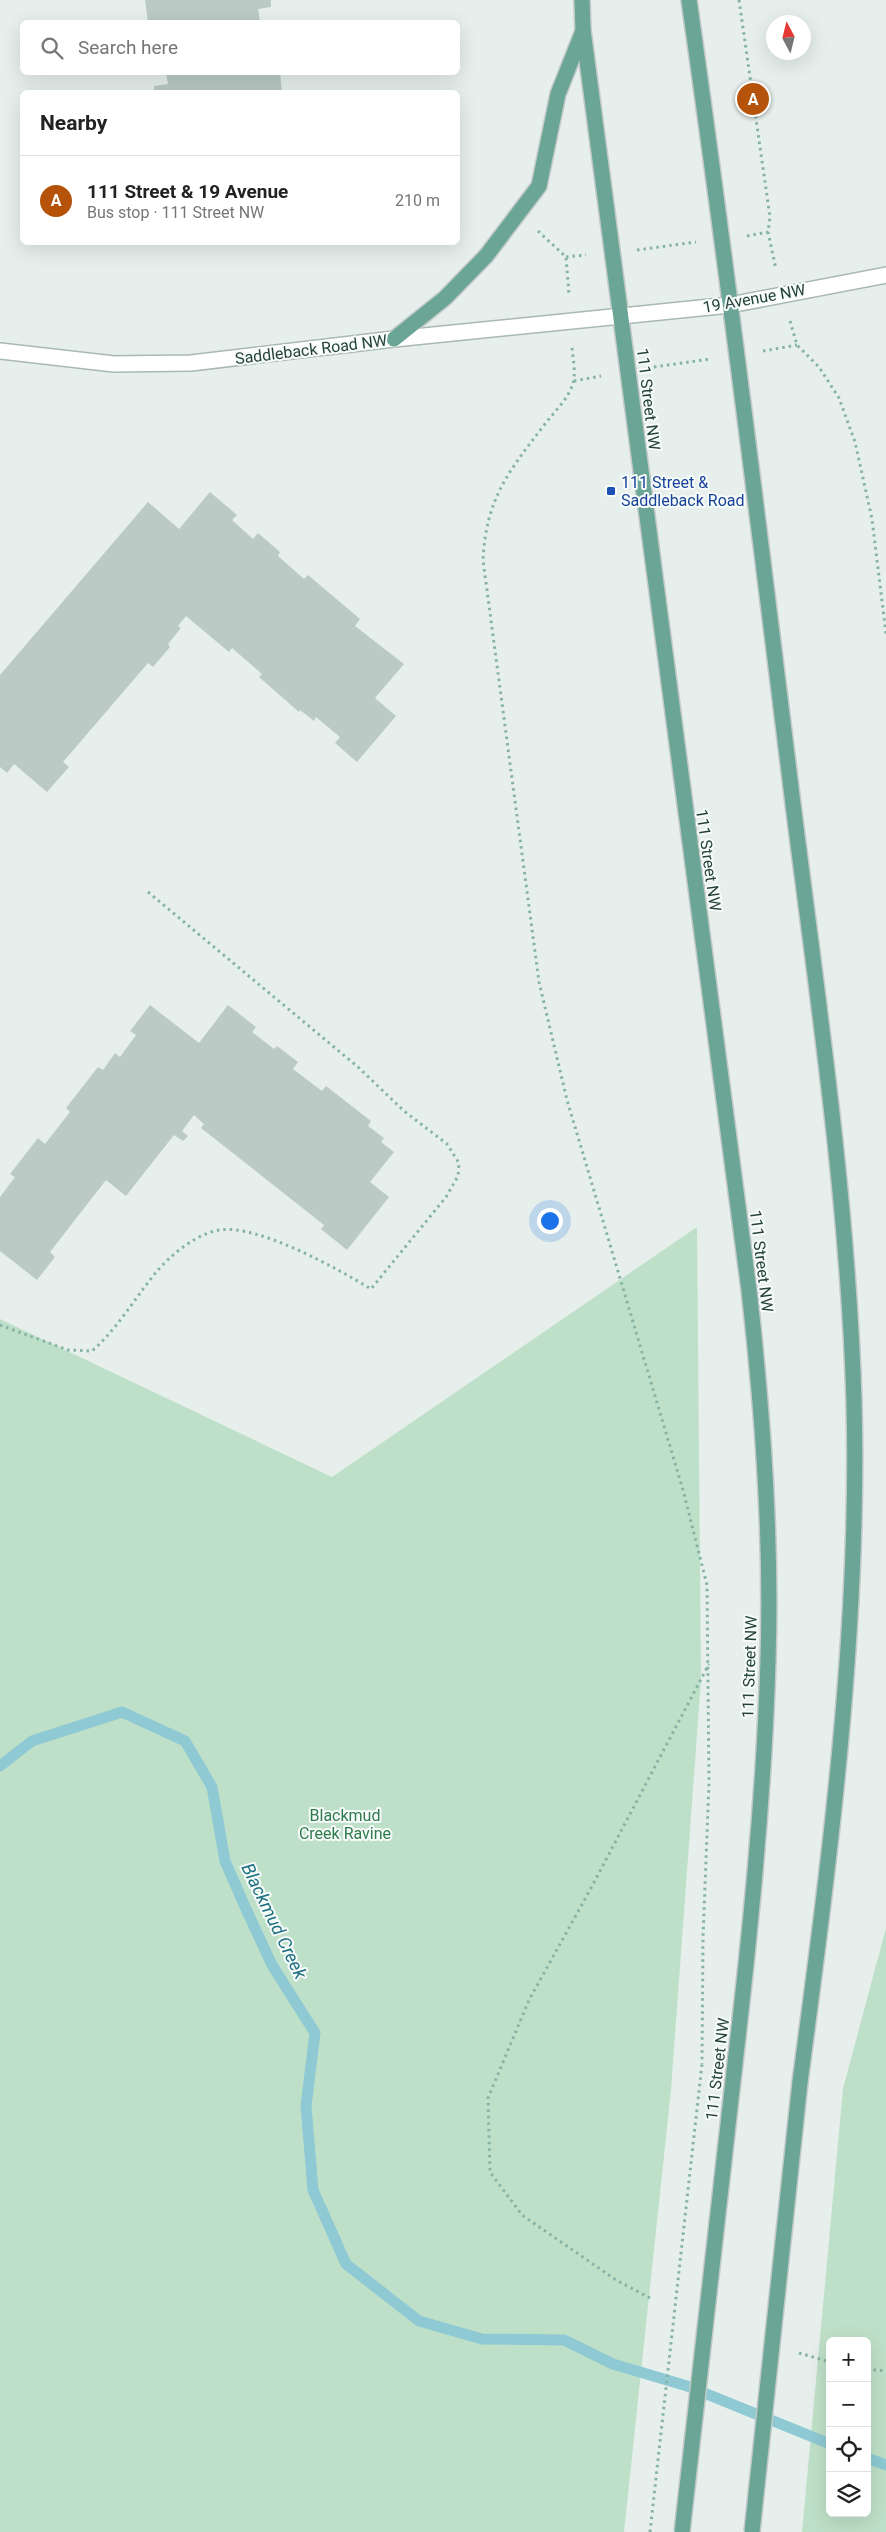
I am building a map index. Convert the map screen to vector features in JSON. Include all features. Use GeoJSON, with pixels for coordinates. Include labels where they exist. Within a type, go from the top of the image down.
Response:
{"type":"FeatureCollection","features":[{"type":"Feature","properties":{"kind":"main road","name":"111 Street NW"},"geometry":{"type":"LineString","coordinates":[[582,0],[583,30],[627,370],[749,1290],[762,1407],[767,1506],[768,1659],[752,1922],[682,2532]]}},
{"type":"Feature","properties":{"kind":"main road"},"geometry":{"type":"LineString","coordinates":[[689,0],[723,239],[835,1144],[854,1401],[853,1533],[847,1658],[822,1917],[800,2082],[752,2532]]}},
{"type":"Feature","properties":{"kind":"main road"},"geometry":{"type":"LineString","coordinates":[[394,339],[445,298],[486,256],[539,186],[558,94],[583,30]]}},
{"type":"Feature","properties":{"kind":"street","name":"19 Avenue NW"},"geometry":{"type":"LineString","coordinates":[[621,317],[730,304],[782,293],[886,276]]}},
{"type":"Feature","properties":{"kind":"street","name":"Saddleback Road NW"},"geometry":{"type":"LineString","coordinates":[[0,351],[114,364],[191,363],[394,339],[621,317]]}},
{"type":"Feature","properties":{"kind":"path"},"geometry":{"type":"LineString","coordinates":[[739,0],[770,217],[768,232],[782,293]]}},
{"type":"Feature","properties":{"kind":"path"},"geometry":{"type":"LineString","coordinates":[[532,226],[566,257],[612,253],[768,232]]}},
{"type":"Feature","properties":{"kind":"path"},"geometry":{"type":"LineString","coordinates":[[650,2532],[702,2064],[703,1938],[709,1782],[707,1585],[683,1490],[567,1100],[539,982],[483,560],[484,536],[490,512],[500,486],[515,463],[568,395],[574,381],[627,370],[797,346],[820,367],[839,398],[855,442],[872,519],[886,634]]}},
{"type":"Feature","properties":{"kind":"path"},"geometry":{"type":"LineString","coordinates":[[0,1325],[68,1350],[92,1351],[109,1335],[158,1270],[194,1240],[220,1230],[249,1233],[281,1244],[319,1260],[370,1289],[446,1197],[458,1176],[459,1163],[447,1144],[404,1111],[358,1067],[148,892]]}},
{"type":"Feature","properties":{"kind":"path"},"geometry":{"type":"LineString","coordinates":[[650,2298],[616,2280],[522,2215],[490,2172],[488,2098],[529,2000],[590,1890],[709,1663]]}},
{"type":"Feature","properties":{"kind":"path"},"geometry":{"type":"LineString","coordinates":[[799,2353],[826,2361]]}},
{"type":"Feature","properties":{"kind":"path"},"geometry":{"type":"LineString","coordinates":[[871,2369],[886,2371]]}},
{"type":"Feature","properties":{"kind":"green space","name":"Blackmud Creek Ravine"},"geometry":{"type":"Polygon","coordinates":[[[697,1227],[701,1680],[671,2090],[624,2532],[0,2532],[0,1319],[332,1477],[697,1227]]]}},
{"type":"Feature","properties":{"kind":"green space"},"geometry":{"type":"Polygon","coordinates":[[[886,1928],[886,2532],[802,2532],[843,2089],[886,1928]]]}},
{"type":"Feature","properties":{"kind":"building"},"geometry":{"type":"Polygon","coordinates":[[[145,0],[271,0],[271,7],[258,9],[260,20],[148,20],[145,0]]]}},
{"type":"Feature","properties":{"kind":"building"},"geometry":{"type":"Polygon","coordinates":[[[166,75],[280,75],[282,90],[154,90],[154,86],[168,84],[166,75]]]}},
{"type":"Feature","properties":{"kind":"building"},"geometry":{"type":"Polygon","coordinates":[[[210,492],[237,515],[232,520],[253,539],[258,533],[280,552],[278,556],[304,579],[308,575],[360,619],[355,626],[404,664],[375,698],[396,716],[357,762],[335,743],[340,737],[316,717],[314,721],[300,710],[299,712],[259,677],[262,674],[232,648],[229,652],[186,616],[178,626],[181,628],[168,644],[170,647],[153,667],[148,663],[63,762],[69,767],[47,792],[14,764],[7,773],[0,767],[0,675],[148,502],[179,529],[210,492]]]}},
{"type":"Feature","properties":{"kind":"building"},"geometry":{"type":"Polygon","coordinates":[[[150,1005],[199,1043],[228,1005],[256,1027],[252,1032],[274,1049],[277,1046],[298,1062],[293,1069],[322,1091],[326,1086],[371,1121],[368,1126],[384,1138],[381,1142],[394,1152],[370,1182],[389,1197],[347,1250],[321,1229],[324,1225],[201,1128],[204,1124],[194,1115],[182,1131],[188,1136],[183,1141],[174,1135],[126,1196],[106,1180],[50,1252],[55,1257],[37,1280],[0,1251],[0,1197],[15,1177],[10,1174],[38,1138],[45,1144],[70,1112],[66,1108],[98,1067],[103,1070],[115,1053],[120,1057],[136,1035],[130,1031],[150,1005]]]}},
{"type":"Feature","properties":{"kind":"waterway","name":"Blackmud Creek"},"geometry":{"type":"LineString","coordinates":[[0,1766],[32,1741],[122,1712],[185,1741],[212,1787],[225,1861],[246,1909],[272,1965],[315,2033],[306,2106],[313,2190],[346,2264],[419,2321],[482,2339],[564,2340],[613,2364],[687,2386],[826,2442]]}},
{"type":"Feature","properties":{"kind":"waterway","name":"Blackmud Creek"},"geometry":{"type":"LineString","coordinates":[[871,2459],[886,2465]]}},
{"type":"Feature","properties":{"kind":"place","name":"111 Street & 19 Avenue"},"geometry":{"type":"Point","coordinates":[753,99]}},
{"type":"Feature","properties":{"kind":"place","name":"111 Street & Saddleback Road"},"geometry":{"type":"Point","coordinates":[611,491]}}]}
